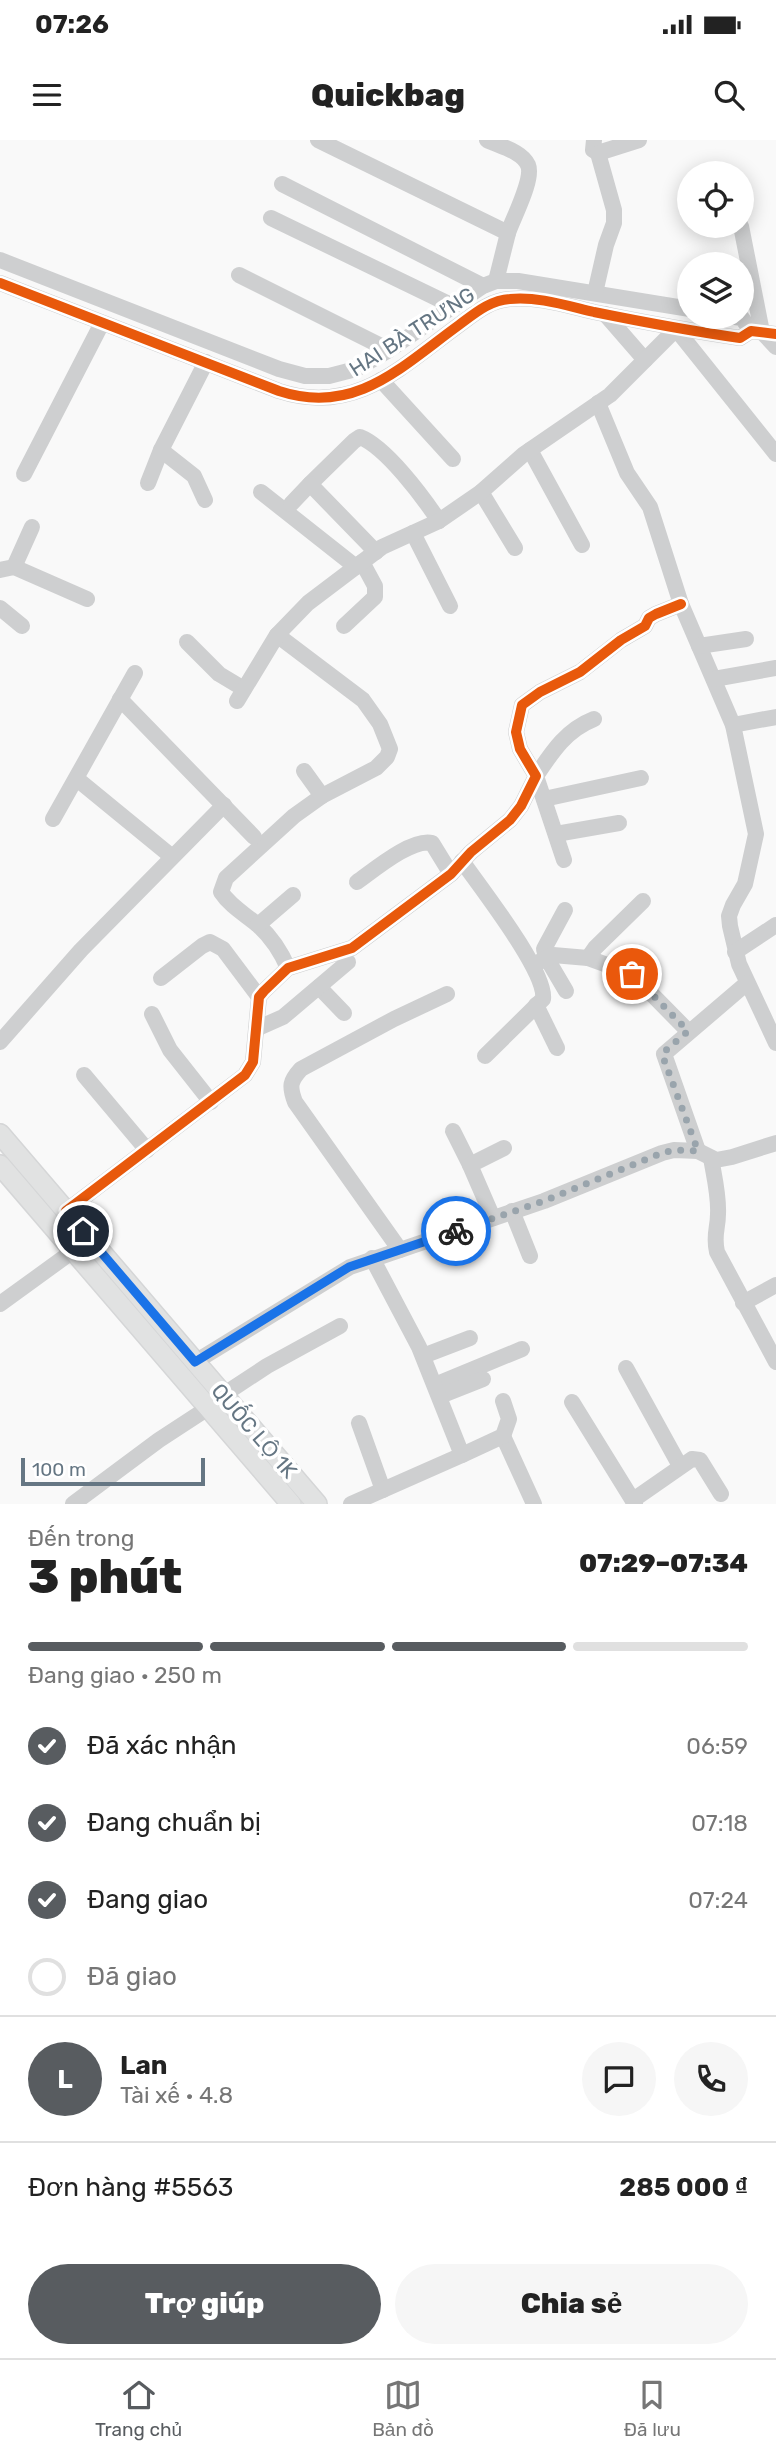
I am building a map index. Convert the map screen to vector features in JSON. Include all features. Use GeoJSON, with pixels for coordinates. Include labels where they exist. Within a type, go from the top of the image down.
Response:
{"type":"FeatureCollection","features":[{"type":"Feature","properties":{"kind":"main road","name":"QUỐC LỘ 1K"},"geometry":{"type":"LineString","coordinates":[[0,1134],[317,1504]]}},
{"type":"Feature","properties":{"kind":"main road","name":"QUỐC LỘ 1K"},"geometry":{"type":"LineString","coordinates":[[0,1165],[290,1504]]}},
{"type":"Feature","properties":{"kind":"street"},"geometry":{"type":"LineString","coordinates":[[318,140],[509,233]]}},
{"type":"Feature","properties":{"kind":"street"},"geometry":{"type":"LineString","coordinates":[[282,184],[490,284],[529,178],[530,168],[515,153],[486,140]]}},
{"type":"Feature","properties":{"kind":"street"},"geometry":{"type":"LineString","coordinates":[[595,293],[614,223],[614,210],[596,147],[639,140]]}},
{"type":"Feature","properties":{"kind":"street"},"geometry":{"type":"LineString","coordinates":[[271,218],[453,306]]}},
{"type":"Feature","properties":{"kind":"street"},"geometry":{"type":"LineString","coordinates":[[743,238],[763,333],[776,347]]}},
{"type":"Feature","properties":{"kind":"street","name":"HAI BÀ TRƯNG"},"geometry":{"type":"LineString","coordinates":[[0,260],[279,369],[305,376],[345,373],[389,350],[490,284],[518,281],[677,307]]}},
{"type":"Feature","properties":{"kind":"street"},"geometry":{"type":"LineString","coordinates":[[239,275],[389,350]]}},
{"type":"Feature","properties":{"kind":"street","name":"HAI BÀ TRƯNG"},"geometry":{"type":"LineString","coordinates":[[0,283],[286,393],[312,399],[350,394],[381,380],[470,317],[499,301],[511,299],[534,300],[676,329],[740,338],[763,333]]}},
{"type":"Feature","properties":{"kind":"street"},"geometry":{"type":"LineString","coordinates":[[604,314],[645,360]]}},
{"type":"Feature","properties":{"kind":"street"},"geometry":{"type":"LineString","coordinates":[[24,474],[102,323]]}},
{"type":"Feature","properties":{"kind":"street"},"geometry":{"type":"LineString","coordinates":[[187,642],[241,695],[277,635],[308,603],[376,552],[439,521],[481,492],[530,450],[610,395],[676,329],[776,454]]}},
{"type":"Feature","properties":{"kind":"street"},"geometry":{"type":"LineString","coordinates":[[148,483],[161,450],[206,362]]}},
{"type":"Feature","properties":{"kind":"street"},"geometry":{"type":"LineString","coordinates":[[381,380],[453,459]]}},
{"type":"Feature","properties":{"kind":"street"},"geometry":{"type":"LineString","coordinates":[[598,403],[627,473],[650,507],[681,604],[733,725],[756,834],[745,884],[729,916],[735,952],[776,1043]]}},
{"type":"Feature","properties":{"kind":"street"},"geometry":{"type":"LineString","coordinates":[[291,504],[360,437],[380,449],[423,498],[439,521]]}},
{"type":"Feature","properties":{"kind":"street"},"geometry":{"type":"LineString","coordinates":[[161,450],[194,476],[205,500]]}},
{"type":"Feature","properties":{"kind":"street"},"geometry":{"type":"LineString","coordinates":[[530,450],[582,545]]}},
{"type":"Feature","properties":{"kind":"street"},"geometry":{"type":"LineString","coordinates":[[310,484],[376,552]]}},
{"type":"Feature","properties":{"kind":"street"},"geometry":{"type":"LineString","coordinates":[[261,492],[359,565],[375,586],[375,597],[344,626]]}},
{"type":"Feature","properties":{"kind":"street"},"geometry":{"type":"LineString","coordinates":[[481,492],[515,548]]}},
{"type":"Feature","properties":{"kind":"street"},"geometry":{"type":"LineString","coordinates":[[32,527],[7,568],[87,599]]}},
{"type":"Feature","properties":{"kind":"street"},"geometry":{"type":"LineString","coordinates":[[413,533],[450,606]]}},
{"type":"Feature","properties":{"kind":"street"},"geometry":{"type":"LineString","coordinates":[[564,860],[536,776],[520,749],[516,732],[523,705],[540,692],[580,672],[621,640],[645,626],[649,618],[681,604]]}},
{"type":"Feature","properties":{"kind":"street"},"geometry":{"type":"LineString","coordinates":[[0,608],[22,626]]}},
{"type":"Feature","properties":{"kind":"street"},"geometry":{"type":"LineString","coordinates":[[277,635],[363,699],[387,738],[390,749],[387,757],[376,768],[321,796],[294,816],[226,878],[221,886],[220,892],[226,900],[258,925],[276,944],[288,968]]}},
{"type":"Feature","properties":{"kind":"street"},"geometry":{"type":"LineString","coordinates":[[699,646],[746,639]]}},
{"type":"Feature","properties":{"kind":"street"},"geometry":{"type":"LineString","coordinates":[[714,679],[776,668]]}},
{"type":"Feature","properties":{"kind":"street"},"geometry":{"type":"LineString","coordinates":[[53,819],[135,673]]}},
{"type":"Feature","properties":{"kind":"street"},"geometry":{"type":"LineString","coordinates":[[120,699],[254,837]]}},
{"type":"Feature","properties":{"kind":"street"},"geometry":{"type":"LineString","coordinates":[[733,725],[776,717]]}},
{"type":"Feature","properties":{"kind":"street"},"geometry":{"type":"LineString","coordinates":[[66,1211],[244,1075],[253,1062],[259,997],[288,968],[352,948],[451,874],[510,820],[559,742],[580,724],[594,719]]}},
{"type":"Feature","properties":{"kind":"street"},"geometry":{"type":"LineString","coordinates":[[304,771],[321,796]]}},
{"type":"Feature","properties":{"kind":"street"},"geometry":{"type":"LineString","coordinates":[[544,799],[641,778]]}},
{"type":"Feature","properties":{"kind":"street"},"geometry":{"type":"LineString","coordinates":[[77,779],[172,856]]}},
{"type":"Feature","properties":{"kind":"street"},"geometry":{"type":"LineString","coordinates":[[0,1042],[82,950],[224,805]]}},
{"type":"Feature","properties":{"kind":"street"},"geometry":{"type":"LineString","coordinates":[[556,834],[619,823]]}},
{"type":"Feature","properties":{"kind":"street"},"geometry":{"type":"LineString","coordinates":[[357,881],[390,859],[425,841],[432,843],[451,874]]}},
{"type":"Feature","properties":{"kind":"street"},"geometry":{"type":"LineString","coordinates":[[463,861],[566,991]]}},
{"type":"Feature","properties":{"kind":"street"},"geometry":{"type":"LineString","coordinates":[[258,925],[293,895]]}},
{"type":"Feature","properties":{"kind":"street"},"geometry":{"type":"LineString","coordinates":[[588,958],[643,901]]}},
{"type":"Feature","properties":{"kind":"street"},"geometry":{"type":"LineString","coordinates":[[485,1056],[543,999],[540,961],[544,946],[565,910]]}},
{"type":"Feature","properties":{"kind":"street"},"geometry":{"type":"LineString","coordinates":[[735,952],[776,925]]}},
{"type":"Feature","properties":{"kind":"street"},"geometry":{"type":"LineString","coordinates":[[161,978],[211,942],[223,949],[259,997]]}},
{"type":"Feature","properties":{"kind":"street"},"geometry":{"type":"LineString","coordinates":[[540,961],[562,954],[588,958],[632,974],[688,1031]]}},
{"type":"Feature","properties":{"kind":"street"},"geometry":{"type":"LineString","coordinates":[[256,1029],[283,1017],[348,962]]}},
{"type":"Feature","properties":{"kind":"street"},"geometry":{"type":"LineString","coordinates":[[747,983],[665,1051],[663,1057],[705,1155],[718,1202],[714,1237],[717,1252],[776,1362]]}},
{"type":"Feature","properties":{"kind":"street"},"geometry":{"type":"LineString","coordinates":[[319,987],[344,1013]]}},
{"type":"Feature","properties":{"kind":"street"},"geometry":{"type":"LineString","coordinates":[[400,1250],[295,1102],[290,1088],[291,1080],[301,1069],[447,994]]}},
{"type":"Feature","properties":{"kind":"street"},"geometry":{"type":"LineString","coordinates":[[536,1005],[557,1048]]}},
{"type":"Feature","properties":{"kind":"street"},"geometry":{"type":"LineString","coordinates":[[152,1014],[170,1050],[211,1101]]}},
{"type":"Feature","properties":{"kind":"street"},"geometry":{"type":"LineString","coordinates":[[84,1075],[147,1150]]}},
{"type":"Feature","properties":{"kind":"street"},"geometry":{"type":"LineString","coordinates":[[453,1131],[494,1218]]}},
{"type":"Feature","properties":{"kind":"street"},"geometry":{"type":"LineString","coordinates":[[195,1362],[349,1267],[372,1258],[544,1201],[662,1153],[674,1150],[705,1155],[716,1160],[776,1143]]}},
{"type":"Feature","properties":{"kind":"street"},"geometry":{"type":"LineString","coordinates":[[470,1165],[504,1148]]}},
{"type":"Feature","properties":{"kind":"street"},"geometry":{"type":"LineString","coordinates":[[512,1211],[530,1256]]}},
{"type":"Feature","properties":{"kind":"street"},"geometry":{"type":"LineString","coordinates":[[0,1304],[73,1251]]}},
{"type":"Feature","properties":{"kind":"street"},"geometry":{"type":"LineString","coordinates":[[372,1258],[423,1356],[462,1455]]}},
{"type":"Feature","properties":{"kind":"street"},"geometry":{"type":"LineString","coordinates":[[743,1303],[776,1285]]}},
{"type":"Feature","properties":{"kind":"street"},"geometry":{"type":"LineString","coordinates":[[223,1395],[267,1366],[340,1326]]}},
{"type":"Feature","properties":{"kind":"street"},"geometry":{"type":"LineString","coordinates":[[423,1356],[470,1338]]}},
{"type":"Feature","properties":{"kind":"street"},"geometry":{"type":"LineString","coordinates":[[437,1390],[522,1349]]}},
{"type":"Feature","properties":{"kind":"street"},"geometry":{"type":"LineString","coordinates":[[626,1368],[680,1466]]}},
{"type":"Feature","properties":{"kind":"street"},"geometry":{"type":"LineString","coordinates":[[437,1390],[483,1379]]}},
{"type":"Feature","properties":{"kind":"street"},"geometry":{"type":"LineString","coordinates":[[503,1401],[509,1419],[503,1436],[534,1504]]}},
{"type":"Feature","properties":{"kind":"street"},"geometry":{"type":"LineString","coordinates":[[572,1402],[634,1502],[692,1459],[700,1460],[721,1493]]}},
{"type":"Feature","properties":{"kind":"street"},"geometry":{"type":"LineString","coordinates":[[73,1504],[159,1440],[208,1408]]}},
{"type":"Feature","properties":{"kind":"street"},"geometry":{"type":"LineString","coordinates":[[359,1423],[383,1490]]}},
{"type":"Feature","properties":{"kind":"street"},"geometry":{"type":"LineString","coordinates":[[351,1504],[503,1436]]}},
{"type":"Feature","properties":{"kind":"cycle path"},"geometry":{"type":"LineString","coordinates":[[0,283],[279,391],[306,397],[331,397],[376,383],[417,357],[476,312],[503,300],[542,300],[649,323],[740,338],[751,331],[776,334]]}},
{"type":"Feature","properties":{"kind":"cycle path"},"geometry":{"type":"LineString","coordinates":[[66,1211],[245,1075],[253,1062],[259,997],[288,968],[352,948],[451,874],[471,852],[510,820],[521,806],[536,776],[520,749],[516,732],[522,705],[540,692],[580,672],[621,640],[645,626],[649,618],[681,604]]}},
{"type":"Feature","properties":{"kind":"way so far"},"geometry":{"type":"LineString","coordinates":[[456,1231],[544,1201],[662,1153],[674,1150],[698,1151],[663,1057],[665,1051],[688,1031],[632,974]]}},
{"type":"Feature","properties":{"kind":"route"},"geometry":{"type":"LineString","coordinates":[[83,1231],[195,1362],[349,1267],[456,1231]]}}]}
